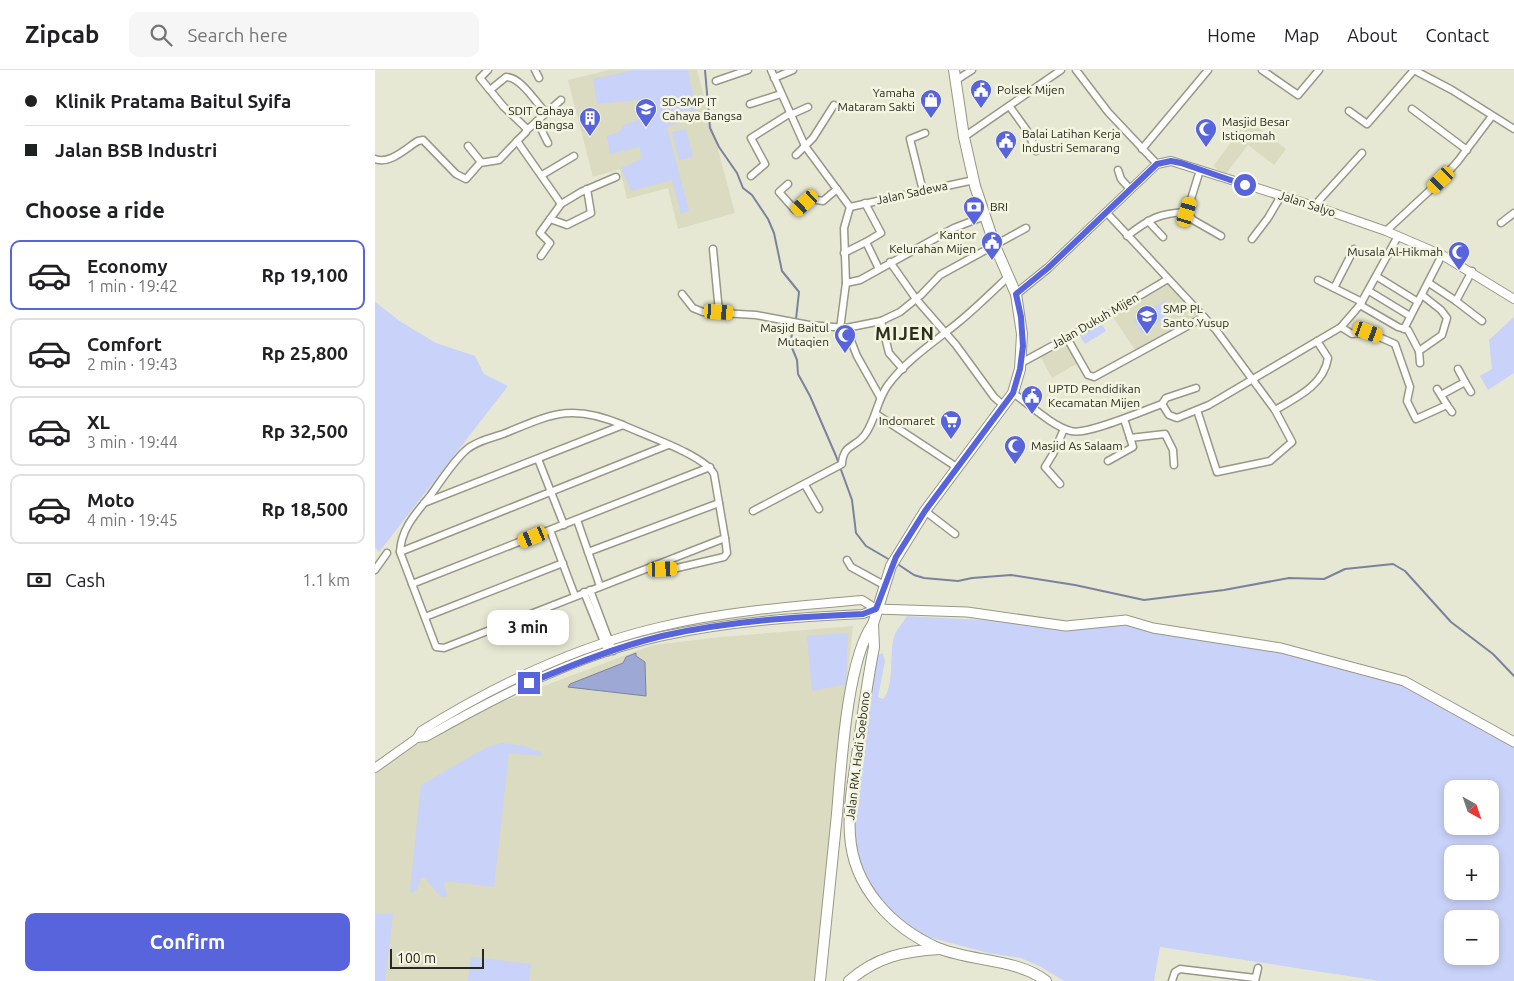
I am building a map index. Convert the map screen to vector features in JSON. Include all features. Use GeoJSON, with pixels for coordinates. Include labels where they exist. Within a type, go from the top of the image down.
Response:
{"type":"FeatureCollection","features":[{"type":"Feature","properties":{"kind":"main road","name":"Jalan RM. Hadi Soebono"},"geometry":{"type":"LineString","coordinates":[[954,75],[964,137],[974,180],[995,246],[1016,294],[1022,334],[1021,363],[1013,393],[925,511],[893,561],[884,585],[873,624],[874,647],[850,806],[850,836],[856,865],[874,899],[888,916],[919,938],[940,948],[1021,967],[1046,981]]}},
{"type":"Feature","properties":{"kind":"main road"},"geometry":{"type":"LineString","coordinates":[[876,609],[967,612],[1066,626],[1126,620],[1153,628],[1281,648],[1404,681],[1514,742]]}},
{"type":"Feature","properties":{"kind":"main road","name":"Jalan RM. Hadi Soebono"},"geometry":{"type":"LineString","coordinates":[[820,981],[842,757],[851,694],[865,634],[873,624]]}},
{"type":"Feature","properties":{"kind":"main road"},"geometry":{"type":"LineString","coordinates":[[849,981],[870,965],[897,953],[940,948]]}},
{"type":"Feature","properties":{"kind":"street"},"geometry":{"type":"LineString","coordinates":[[488,70],[480,78],[527,130]]}},
{"type":"Feature","properties":{"kind":"street"},"geometry":{"type":"LineString","coordinates":[[535,70],[539,78]]}},
{"type":"Feature","properties":{"kind":"street"},"geometry":{"type":"LineString","coordinates":[[716,81],[748,70]]}},
{"type":"Feature","properties":{"kind":"street"},"geometry":{"type":"LineString","coordinates":[[771,70],[805,146],[850,207],[844,228],[846,283],[843,329],[880,397]]}},
{"type":"Feature","properties":{"kind":"street"},"geometry":{"type":"LineString","coordinates":[[774,78],[793,70]]}},
{"type":"Feature","properties":{"kind":"street"},"geometry":{"type":"LineString","coordinates":[[954,75],[972,70]]}},
{"type":"Feature","properties":{"kind":"street"},"geometry":{"type":"LineString","coordinates":[[964,137],[1061,70]]}},
{"type":"Feature","properties":{"kind":"street"},"geometry":{"type":"LineString","coordinates":[[1016,294],[1035,280],[1157,164],[1108,112],[1076,70]]}},
{"type":"Feature","properties":{"kind":"street"},"geometry":{"type":"LineString","coordinates":[[1142,149],[1208,70]]}},
{"type":"Feature","properties":{"kind":"street"},"geometry":{"type":"LineString","coordinates":[[1262,70],[1298,95],[1319,70]]}},
{"type":"Feature","properties":{"kind":"street"},"geometry":{"type":"LineString","coordinates":[[1349,111],[1367,124],[1414,70],[1451,90],[1514,129]]}},
{"type":"Feature","properties":{"kind":"street"},"geometry":{"type":"LineString","coordinates":[[490,90],[505,77],[511,77],[546,113]]}},
{"type":"Feature","properties":{"kind":"street"},"geometry":{"type":"LineString","coordinates":[[750,104],[781,94]]}},
{"type":"Feature","properties":{"kind":"street"},"geometry":{"type":"LineString","coordinates":[[375,159],[380,161],[390,159],[422,140],[463,179],[469,177],[481,162],[499,160],[527,130],[561,100]]}},
{"type":"Feature","properties":{"kind":"street"},"geometry":{"type":"LineString","coordinates":[[796,155],[805,146],[835,105]]}},
{"type":"Feature","properties":{"kind":"street"},"geometry":{"type":"LineString","coordinates":[[751,176],[765,164],[751,138],[790,114],[808,107]]}},
{"type":"Feature","properties":{"kind":"street"},"geometry":{"type":"LineString","coordinates":[[1010,107],[1028,132],[1036,151]]}},
{"type":"Feature","properties":{"kind":"street"},"geometry":{"type":"LineString","coordinates":[[1412,109],[1467,150]]}},
{"type":"Feature","properties":{"kind":"street"},"geometry":{"type":"LineString","coordinates":[[1386,231],[1441,180],[1467,150],[1492,116]]}},
{"type":"Feature","properties":{"kind":"street"},"geometry":{"type":"LineString","coordinates":[[537,121],[548,143]]}},
{"type":"Feature","properties":{"kind":"street"},"geometry":{"type":"LineString","coordinates":[[923,191],[910,139],[925,133]]}},
{"type":"Feature","properties":{"kind":"street"},"geometry":{"type":"LineString","coordinates":[[517,141],[561,204]]}},
{"type":"Feature","properties":{"kind":"street"},"geometry":{"type":"LineString","coordinates":[[468,146],[481,162]]}},
{"type":"Feature","properties":{"kind":"street"},"geometry":{"type":"LineString","coordinates":[[1314,206],[1362,153]]}},
{"type":"Feature","properties":{"kind":"street"},"geometry":{"type":"LineString","coordinates":[[542,175],[573,156]]}},
{"type":"Feature","properties":{"kind":"street","name":"Jalan Salyo"},"geometry":{"type":"LineString","coordinates":[[1157,164],[1171,161],[1386,231],[1442,255],[1472,271],[1514,299]]}},
{"type":"Feature","properties":{"kind":"street"},"geometry":{"type":"LineString","coordinates":[[1118,170],[1121,179],[1130,189]]}},
{"type":"Feature","properties":{"kind":"street"},"geometry":{"type":"LineString","coordinates":[[1187,212],[1200,170]]}},
{"type":"Feature","properties":{"kind":"street"},"geometry":{"type":"LineString","coordinates":[[541,256],[550,245],[550,242],[540,233],[561,204],[587,189],[616,177]]}},
{"type":"Feature","properties":{"kind":"street","name":"Jalan Sadewa"},"geometry":{"type":"LineString","coordinates":[[850,207],[974,180]]}},
{"type":"Feature","properties":{"kind":"street"},"geometry":{"type":"LineString","coordinates":[[788,184],[779,192],[795,210],[811,199],[822,201],[837,190]]}},
{"type":"Feature","properties":{"kind":"street"},"geometry":{"type":"LineString","coordinates":[[550,219],[567,225],[591,213],[587,189]]}},
{"type":"Feature","properties":{"kind":"street"},"geometry":{"type":"LineString","coordinates":[[1252,239],[1268,218],[1281,196]]}},
{"type":"Feature","properties":{"kind":"street"},"geometry":{"type":"LineString","coordinates":[[844,253],[881,232],[865,203]]}},
{"type":"Feature","properties":{"kind":"street"},"geometry":{"type":"LineString","coordinates":[[1106,212],[1204,317],[1275,410],[1291,440],[1289,445],[1270,461],[1217,472],[1197,410]]}},
{"type":"Feature","properties":{"kind":"street"},"geometry":{"type":"LineString","coordinates":[[1127,236],[1148,220],[1169,212],[1187,212]]}},
{"type":"Feature","properties":{"kind":"street"},"geometry":{"type":"LineString","coordinates":[[1187,212],[1193,220],[1221,236]]}},
{"type":"Feature","properties":{"kind":"street"},"geometry":{"type":"LineString","coordinates":[[1501,223],[1514,213]]}},
{"type":"Feature","properties":{"kind":"street"},"geometry":{"type":"LineString","coordinates":[[846,283],[860,280],[954,228],[985,216]]}},
{"type":"Feature","properties":{"kind":"street"},"geometry":{"type":"LineString","coordinates":[[1509,218],[1514,224]]}},
{"type":"Feature","properties":{"kind":"street"},"geometry":{"type":"LineString","coordinates":[[1148,220],[1163,237]]}},
{"type":"Feature","properties":{"kind":"street"},"geometry":{"type":"LineString","coordinates":[[682,294],[697,311],[756,315],[843,329],[881,321],[900,312],[940,275],[1026,228]]}},
{"type":"Feature","properties":{"kind":"street"},"geometry":{"type":"LineString","coordinates":[[1162,404],[1169,414],[1177,418],[1197,410],[1341,327],[1369,291],[1398,236]]}},
{"type":"Feature","properties":{"kind":"street"},"geometry":{"type":"LineString","coordinates":[[866,242],[879,269]]}},
{"type":"Feature","properties":{"kind":"street"},"geometry":{"type":"LineString","coordinates":[[713,249],[719,312]]}},
{"type":"Feature","properties":{"kind":"street"},"geometry":{"type":"LineString","coordinates":[[1334,288],[1354,249]]}},
{"type":"Feature","properties":{"kind":"street"},"geometry":{"type":"LineString","coordinates":[[1404,328],[1442,255]]}},
{"type":"Feature","properties":{"kind":"street"},"geometry":{"type":"LineString","coordinates":[[890,262],[916,299],[1004,406]]}},
{"type":"Feature","properties":{"kind":"street"},"geometry":{"type":"LineString","coordinates":[[1456,301],[1472,271]]}},
{"type":"Feature","properties":{"kind":"street"},"geometry":{"type":"LineString","coordinates":[[1376,276],[1441,310],[1447,318],[1442,335],[1419,351]]}},
{"type":"Feature","properties":{"kind":"street"},"geometry":{"type":"LineString","coordinates":[[753,511],[838,466],[843,454],[865,436],[876,414],[880,397],[903,369],[1008,277]]}},
{"type":"Feature","properties":{"kind":"street","name":"Jalan Dukuh Mijen"},"geometry":{"type":"LineString","coordinates":[[1021,363],[1168,278]]}},
{"type":"Feature","properties":{"kind":"street"},"geometry":{"type":"LineString","coordinates":[[1318,280],[1404,328],[1412,335],[1419,351],[1420,363]]}},
{"type":"Feature","properties":{"kind":"street"},"geometry":{"type":"LineString","coordinates":[[1429,283],[1482,321]]}},
{"type":"Feature","properties":{"kind":"street"},"geometry":{"type":"LineString","coordinates":[[1369,291],[1410,316]]}},
{"type":"Feature","properties":{"kind":"street"},"geometry":{"type":"LineString","coordinates":[[1067,338],[1088,375],[1094,377],[1204,317]]}},
{"type":"Feature","properties":{"kind":"street"},"geometry":{"type":"LineString","coordinates":[[881,321],[889,352],[903,369]]}},
{"type":"Feature","properties":{"kind":"street"},"geometry":{"type":"LineString","coordinates":[[1341,327],[1352,334],[1368,332],[1395,344],[1410,387],[1407,401],[1416,419],[1447,404]]}},
{"type":"Feature","properties":{"kind":"street"},"geometry":{"type":"LineString","coordinates":[[1275,410],[1311,388],[1326,368],[1328,358],[1317,341]]}},
{"type":"Feature","properties":{"kind":"street"},"geometry":{"type":"LineString","coordinates":[[1458,369],[1471,392]]}},
{"type":"Feature","properties":{"kind":"street"},"geometry":{"type":"LineString","coordinates":[[1452,412],[1439,392],[1465,382]]}},
{"type":"Feature","properties":{"kind":"street"},"geometry":{"type":"LineString","coordinates":[[1013,393],[1064,429],[1076,433],[1124,419],[1162,404],[1167,398],[1196,388]]}},
{"type":"Feature","properties":{"kind":"street"},"geometry":{"type":"LineString","coordinates":[[649,569],[677,568],[724,558],[727,552],[725,538],[710,467],[667,445],[601,416],[567,412],[552,414],[465,451],[424,503],[406,528],[400,541],[400,552],[436,647],[439,649],[725,538]]}},
{"type":"Feature","properties":{"kind":"street"},"geometry":{"type":"LineString","coordinates":[[876,414],[958,468]]}},
{"type":"Feature","properties":{"kind":"street"},"geometry":{"type":"LineString","coordinates":[[1108,462],[1132,449],[1124,419]]}},
{"type":"Feature","properties":{"kind":"street"},"geometry":{"type":"LineString","coordinates":[[424,503],[623,425]]}},
{"type":"Feature","properties":{"kind":"street"},"geometry":{"type":"LineString","coordinates":[[1060,484],[1045,467],[1064,429]]}},
{"type":"Feature","properties":{"kind":"street"},"geometry":{"type":"LineString","coordinates":[[1130,438],[1165,434],[1173,450],[1174,465]]}},
{"type":"Feature","properties":{"kind":"street"},"geometry":{"type":"LineString","coordinates":[[400,552],[667,445]]}},
{"type":"Feature","properties":{"kind":"street"},"geometry":{"type":"LineString","coordinates":[[538,459],[564,525]]}},
{"type":"Feature","properties":{"kind":"street"},"geometry":{"type":"LineString","coordinates":[[412,584],[710,467]]}},
{"type":"Feature","properties":{"kind":"street"},"geometry":{"type":"LineString","coordinates":[[805,485],[819,509]]}},
{"type":"Feature","properties":{"kind":"street"},"geometry":{"type":"LineString","coordinates":[[588,552],[719,503]]}},
{"type":"Feature","properties":{"kind":"street"},"geometry":{"type":"LineString","coordinates":[[925,511],[955,534]]}},
{"type":"Feature","properties":{"kind":"street"},"geometry":{"type":"LineString","coordinates":[[577,520],[600,586]]}},
{"type":"Feature","properties":{"kind":"street"},"geometry":{"type":"LineString","coordinates":[[550,530],[575,596]]}},
{"type":"Feature","properties":{"kind":"street"},"geometry":{"type":"LineString","coordinates":[[375,570],[387,554]]}},
{"type":"Feature","properties":{"kind":"street"},"geometry":{"type":"LineString","coordinates":[[847,560],[851,567],[884,585]]}},
{"type":"Feature","properties":{"kind":"street"},"geometry":{"type":"LineString","coordinates":[[425,617],[563,563]]}},
{"type":"Feature","properties":{"kind":"street"},"geometry":{"type":"LineString","coordinates":[[587,591],[610,652]]}},
{"type":"Feature","properties":{"kind":"street"},"geometry":{"type":"LineString","coordinates":[[417,738],[421,731],[435,722],[511,680],[607,642],[661,626],[761,609],[862,600],[876,609]]}},
{"type":"Feature","properties":{"kind":"street"},"geometry":{"type":"LineString","coordinates":[[375,773],[378,765],[417,738],[426,736],[515,690],[610,652],[663,636],[759,620],[863,614],[876,609]]}},
{"type":"Feature","properties":{"kind":"street"},"geometry":{"type":"LineString","coordinates":[[1173,981],[1177,969],[1211,972],[1223,978],[1255,980],[1258,968]]}},
{"type":"Feature","properties":{"kind":"street"},"geometry":{"type":"LineString","coordinates":[[1209,981],[1211,972]]}},
{"type":"Feature","properties":{"kind":"shaded area","name":"SD-SMP IT Cahaya Bangsa"},"geometry":{"type":"Polygon","coordinates":[[[609,70],[697,70],[735,213],[678,229],[668,188],[627,199],[620,169],[593,177],[568,80],[609,70]]]}},
{"type":"Feature","properties":{"kind":"shaded area"},"geometry":{"type":"Polygon","coordinates":[[[635,70],[688,70],[697,116],[667,127],[689,211],[681,214],[672,180],[631,191],[621,168],[641,159],[640,147],[610,154],[607,136],[619,132],[624,125],[639,119],[637,100],[597,104],[593,79],[635,70]]]}},
{"type":"Feature","properties":{"kind":"shaded area"},"geometry":{"type":"Polygon","coordinates":[[[1248,120],[1286,149],[1274,165],[1248,145],[1225,175],[1213,166],[1248,120]]]}},
{"type":"Feature","properties":{"kind":"shaded area"},"geometry":{"type":"Polygon","coordinates":[[[686,129],[693,157],[679,160],[672,132],[686,129]]]}},
{"type":"Feature","properties":{"kind":"shaded area","name":"SMP PL Santo Yusup"},"geometry":{"type":"Polygon","coordinates":[[[1168,280],[1200,316],[1137,353],[1111,314],[1168,280]]]}},
{"type":"Feature","properties":{"kind":"shaded area"},"geometry":{"type":"Polygon","coordinates":[[[1165,300],[1173,313],[1141,333],[1134,320],[1165,300]]]}},
{"type":"Feature","properties":{"kind":"shaded area"},"geometry":{"type":"Polygon","coordinates":[[[375,302],[401,322],[436,343],[475,356],[484,374],[508,386],[379,552],[375,547],[375,302]]]}},
{"type":"Feature","properties":{"kind":"shaded area"},"geometry":{"type":"Polygon","coordinates":[[[1514,317],[1514,373],[1488,390],[1480,376],[1492,369],[1489,340],[1514,317]]]}},
{"type":"Feature","properties":{"kind":"shaded area"},"geometry":{"type":"Polygon","coordinates":[[[1101,323],[1106,331],[1085,344],[1080,336],[1101,323]]]}},
{"type":"Feature","properties":{"kind":"shaded area"},"geometry":{"type":"Polygon","coordinates":[[[1068,340],[1080,362],[1052,378],[1040,356],[1068,340]]]}},
{"type":"Feature","properties":{"kind":"shaded area"},"geometry":{"type":"Polygon","coordinates":[[[907,616],[1001,621],[1056,630],[1126,624],[1280,652],[1403,685],[1514,746],[1514,981],[1380,981],[1160,947],[1154,981],[1064,981],[1021,958],[988,953],[925,936],[902,924],[889,913],[870,885],[855,849],[855,805],[874,666],[878,655],[883,653],[885,661],[878,697],[883,699],[887,694],[889,686],[893,643],[898,629],[907,616]]]}},
{"type":"Feature","properties":{"kind":"shaded area"},"geometry":{"type":"Polygon","coordinates":[[[853,626],[815,981],[375,981],[375,766],[504,701],[653,645],[721,637],[853,626]]]}},
{"type":"Feature","properties":{"kind":"shaded area"},"geometry":{"type":"Polygon","coordinates":[[[848,633],[846,684],[812,691],[807,636],[848,633]]]}},
{"type":"Feature","properties":{"kind":"shaded area"},"geometry":{"type":"Polygon","coordinates":[[[636,653],[636,656],[645,662],[646,696],[568,687],[570,684],[623,663],[626,657],[636,653]]]}},
{"type":"Feature","properties":{"kind":"shaded area"},"geometry":{"type":"Polygon","coordinates":[[[502,743],[525,746],[542,753],[541,756],[509,753],[494,887],[445,881],[446,897],[440,896],[424,877],[420,879],[417,889],[412,893],[410,891],[421,785],[487,747],[502,743]]]}},
{"type":"Feature","properties":{"kind":"shaded area"},"geometry":{"type":"Polygon","coordinates":[[[375,914],[393,914],[385,981],[375,981],[375,914]]]}},
{"type":"Feature","properties":{"kind":"shaded area"},"geometry":{"type":"Polygon","coordinates":[[[471,957],[531,964],[529,981],[468,981],[471,957]]]}},
{"type":"Feature","properties":{"kind":"waterway"},"geometry":{"type":"LineString","coordinates":[[705,70],[710,128],[719,147],[737,173],[743,188],[752,195],[768,219],[774,233],[782,271],[799,292],[796,319]]}},
{"type":"Feature","properties":{"kind":"waterway"},"geometry":{"type":"LineString","coordinates":[[794,326],[790,343],[797,360],[798,374],[810,396],[836,456],[852,500],[856,533],[866,546],[890,560]]}},
{"type":"Feature","properties":{"kind":"waterway"},"geometry":{"type":"LineString","coordinates":[[896,563],[914,575],[924,578],[958,581],[1011,575],[1075,585],[1144,600],[1224,590],[1289,578],[1324,579],[1345,569],[1393,564],[1405,571],[1451,622],[1493,654],[1514,676]]}},
{"type":"Feature","properties":{"kind":"place","name":"Polsek Mijen"},"geometry":{"type":"Point","coordinates":[981,109]}},
{"type":"Feature","properties":{"kind":"place","name":"Yamaha Mataram Sakti"},"geometry":{"type":"Point","coordinates":[931,119]}},
{"type":"Feature","properties":{"kind":"place","name":"SD-SMP IT Cahaya Bangsa"},"geometry":{"type":"Point","coordinates":[646,128]}},
{"type":"Feature","properties":{"kind":"place","name":"SDIT Cahaya Bangsa"},"geometry":{"type":"Point","coordinates":[590,137]}},
{"type":"Feature","properties":{"kind":"place","name":"Masjid Besar Istiqomah"},"geometry":{"type":"Point","coordinates":[1206,148]}},
{"type":"Feature","properties":{"kind":"place","name":"Balai Latihan Kerja Industri Semarang"},"geometry":{"type":"Point","coordinates":[1006,160]}},
{"type":"Feature","properties":{"kind":"place","name":"BRI"},"geometry":{"type":"Point","coordinates":[974,226]}},
{"type":"Feature","properties":{"kind":"place","name":"Kantor Kelurahan Mijen"},"geometry":{"type":"Point","coordinates":[992,261]}},
{"type":"Feature","properties":{"kind":"place","name":"Musala Al-Hikmah"},"geometry":{"type":"Point","coordinates":[1459,271]}},
{"type":"Feature","properties":{"kind":"place","name":"SMP PL Santo Yusup"},"geometry":{"type":"Point","coordinates":[1147,335]}},
{"type":"Feature","properties":{"kind":"place","name":"Masjid Baitul Mutaqien"},"geometry":{"type":"Point","coordinates":[845,354]}},
{"type":"Feature","properties":{"kind":"place","name":"UPTD Pendidikan Kecamatan Mijen"},"geometry":{"type":"Point","coordinates":[1032,415]}},
{"type":"Feature","properties":{"kind":"place","name":"Indomaret"},"geometry":{"type":"Point","coordinates":[951,440]}},
{"type":"Feature","properties":{"kind":"place","name":"Masjid As Salaam"},"geometry":{"type":"Point","coordinates":[1015,465]}},
{"type":"Feature","properties":{"kind":"district","name":"MIJEN"},"geometry":{"type":"Point","coordinates":[905,334]}},
{"type":"Feature","properties":{"kind":"route"},"geometry":{"type":"LineString","coordinates":[[529,683],[613,651],[663,636],[759,620],[863,614],[876,609],[891,566],[925,511],[1013,393],[1020,369],[1023,346],[1021,317],[1016,294],[1048,268],[1157,164],[1171,161],[1181,163],[1245,185]]}}]}
